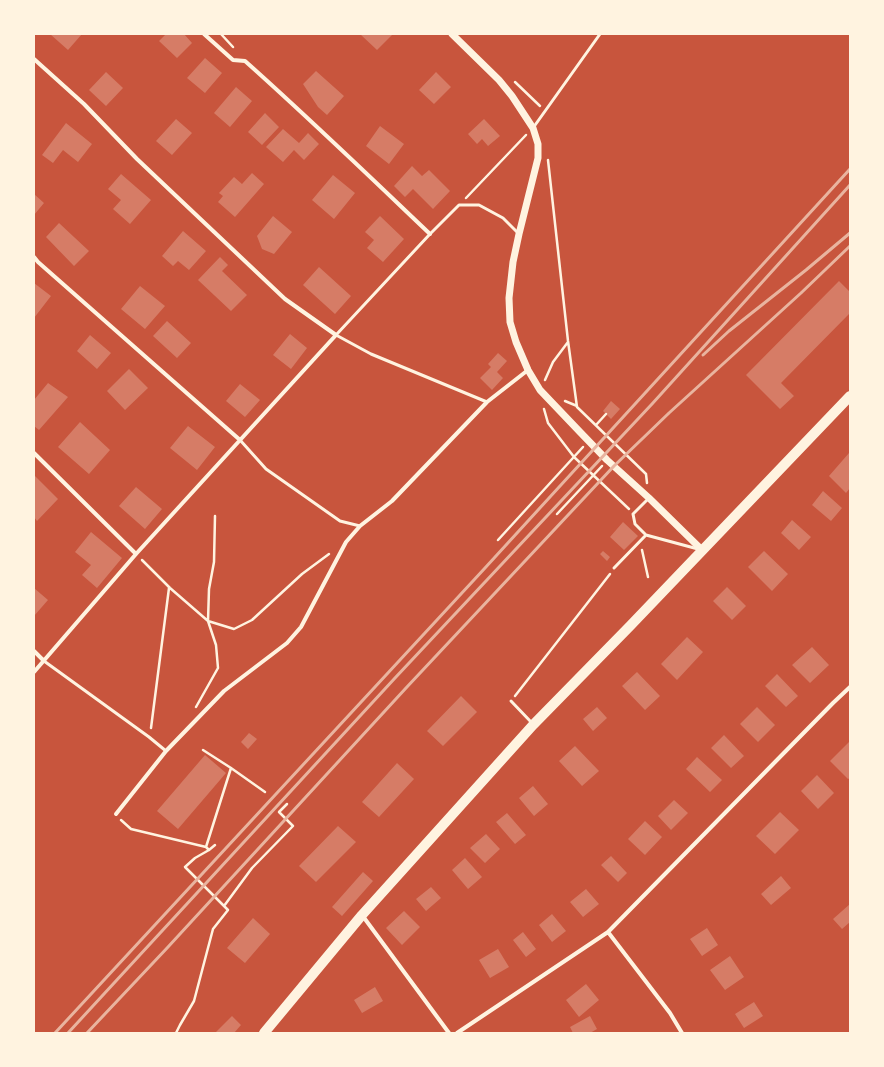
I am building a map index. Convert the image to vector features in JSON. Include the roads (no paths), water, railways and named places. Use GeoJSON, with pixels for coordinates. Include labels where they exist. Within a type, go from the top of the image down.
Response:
{"type":"FeatureCollection","features":[{"type":"Feature","properties":{"kind":"main road"},"geometry":{"type":"LineString","coordinates":[[264,1033],[362,915],[534,725],[850,396]]}},
{"type":"Feature","properties":{"kind":"street"},"geometry":{"type":"LineString","coordinates":[[204,34],[233,60],[245,61],[292,103],[430,234]]}},
{"type":"Feature","properties":{"kind":"street"},"geometry":{"type":"LineString","coordinates":[[452,34],[499,80],[512,96],[533,128],[538,144],[538,158],[519,234],[512,269],[509,298],[510,322],[516,342],[528,370],[540,390],[608,460],[702,550]]}},
{"type":"Feature","properties":{"kind":"street"},"geometry":{"type":"LineString","coordinates":[[34,59],[84,104],[137,159],[285,298],[336,335],[136,554],[34,672]]}},
{"type":"Feature","properties":{"kind":"street"},"geometry":{"type":"LineString","coordinates":[[34,257],[240,440]]}},
{"type":"Feature","properties":{"kind":"street"},"geometry":{"type":"LineString","coordinates":[[116,814],[166,751],[224,691],[287,643],[301,627],[346,542],[360,526],[392,501],[486,402],[528,370]]}},
{"type":"Feature","properties":{"kind":"street"},"geometry":{"type":"LineString","coordinates":[[34,453],[136,554]]}},
{"type":"Feature","properties":{"kind":"street"},"geometry":{"type":"LineString","coordinates":[[34,652],[44,661]]}},
{"type":"Feature","properties":{"kind":"street"},"geometry":{"type":"LineString","coordinates":[[457,1033],[608,932],[833,702],[850,687]]}},
{"type":"Feature","properties":{"kind":"street"},"geometry":{"type":"LineString","coordinates":[[362,915],[449,1033]]}},
{"type":"Feature","properties":{"kind":"street"},"geometry":{"type":"LineString","coordinates":[[608,932],[670,1013],[682,1033]]}},
{"type":"Feature","properties":{"kind":"lane"},"geometry":{"type":"LineString","coordinates":[[533,128],[600,34]]}},
{"type":"Feature","properties":{"kind":"lane"},"geometry":{"type":"LineString","coordinates":[[486,402],[371,354],[336,335],[459,205],[479,205],[503,218],[519,234]]}},
{"type":"Feature","properties":{"kind":"lane"},"geometry":{"type":"LineString","coordinates":[[240,440],[266,469],[340,521],[360,526]]}},
{"type":"Feature","properties":{"kind":"lane"},"geometry":{"type":"LineString","coordinates":[[649,498],[633,514],[635,524],[646,535],[702,550]]}},
{"type":"Feature","properties":{"kind":"lane"},"geometry":{"type":"LineString","coordinates":[[614,568],[646,535]]}},
{"type":"Feature","properties":{"kind":"lane"},"geometry":{"type":"LineString","coordinates":[[44,661],[166,751]]}},
{"type":"Feature","properties":{"kind":"lane"},"geometry":{"type":"LineString","coordinates":[[511,701],[534,725]]}},
{"type":"Feature","properties":{"kind":"railway"},"geometry":{"type":"LineString","coordinates":[[55,1033],[485,568],[850,169]]}},
{"type":"Feature","properties":{"kind":"railway"},"geometry":{"type":"LineString","coordinates":[[68,1033],[395,678],[652,404],[850,185]]}},
{"type":"Feature","properties":{"kind":"railway"},"geometry":{"type":"LineString","coordinates":[[703,355],[729,331],[850,233]]}},
{"type":"Feature","properties":{"kind":"railway"},"geometry":{"type":"LineString","coordinates":[[87,1033],[406,688],[614,466],[669,413],[801,293],[850,246]]}}]}
